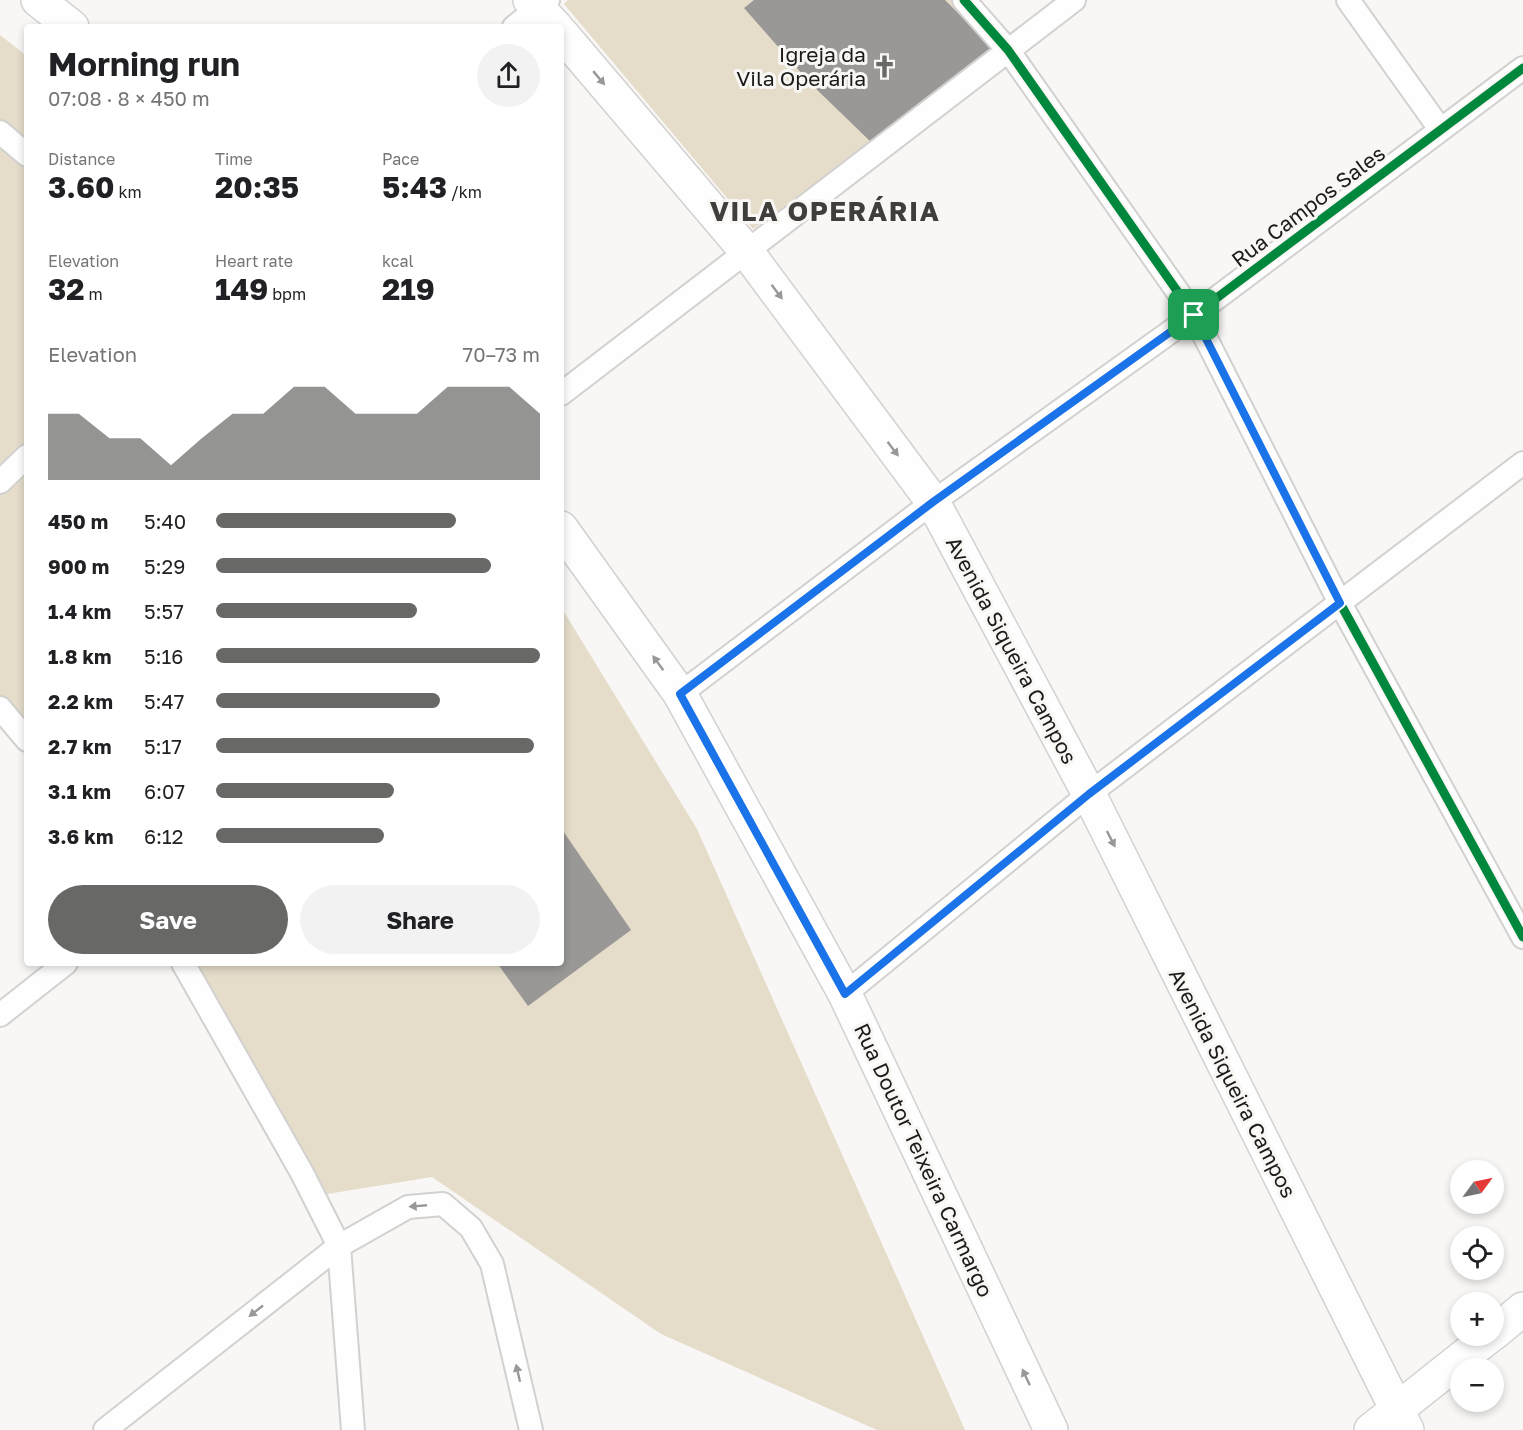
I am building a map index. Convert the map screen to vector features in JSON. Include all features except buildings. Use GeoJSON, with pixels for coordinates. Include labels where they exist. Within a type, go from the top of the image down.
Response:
{"type":"FeatureCollection","features":[{"type":"Feature","properties":{"kind":"main road"},"geometry":{"type":"LineString","coordinates":[[47,2],[69,24]]}},
{"type":"Feature","properties":{"kind":"main road","name":"Avenida Siqueira Campos"},"geometry":{"type":"LineString","coordinates":[[564,37],[747,252],[933,502],[1089,794],[1402,1421]]}},
{"type":"Feature","properties":{"kind":"main road","name":"Rua Doutor Teixeira Carmargo"},"geometry":{"type":"LineString","coordinates":[[564,532],[680,694],[845,994],[1051,1430]]}},
{"type":"Feature","properties":{"kind":"main road"},"geometry":{"type":"LineString","coordinates":[[1504,1324],[1523,1309]]}},
{"type":"Feature","properties":{"kind":"main road"},"geometry":{"type":"LineString","coordinates":[[1371,1430],[1402,1421],[1480,1346]]}},
{"type":"Feature","properties":{"kind":"street"},"geometry":{"type":"LineString","coordinates":[[963,0],[1008,50],[1194,315],[1340,603],[1523,938]]}},
{"type":"Feature","properties":{"kind":"street"},"geometry":{"type":"LineString","coordinates":[[564,392],[1074,0]]}},
{"type":"Feature","properties":{"kind":"street"},"geometry":{"type":"LineString","coordinates":[[1348,0],[1440,129]]}},
{"type":"Feature","properties":{"kind":"street","name":"Rua Campos Sales"},"geometry":{"type":"LineString","coordinates":[[680,694],[933,502],[1194,315],[1523,68]]}},
{"type":"Feature","properties":{"kind":"street"},"geometry":{"type":"LineString","coordinates":[[0,132],[24,152]]}},
{"type":"Feature","properties":{"kind":"street"},"geometry":{"type":"LineString","coordinates":[[0,482],[24,459]]}},
{"type":"Feature","properties":{"kind":"street"},"geometry":{"type":"LineString","coordinates":[[845,994],[1089,794],[1523,463]]}},
{"type":"Feature","properties":{"kind":"street"},"geometry":{"type":"LineString","coordinates":[[0,708],[24,736]]}},
{"type":"Feature","properties":{"kind":"street"},"geometry":{"type":"LineString","coordinates":[[0,1016],[62,966]]}},
{"type":"Feature","properties":{"kind":"street"},"geometry":{"type":"LineString","coordinates":[[185,966],[297,1163],[339,1246],[353,1430]]}},
{"type":"Feature","properties":{"kind":"street"},"geometry":{"type":"LineString","coordinates":[[105,1430],[339,1246],[408,1207],[442,1204],[471,1228],[492,1263],[531,1430]]}},
{"type":"Feature","properties":{"kind":"shaded area"},"geometry":{"type":"Polygon","coordinates":[[[568,0],[955,0],[994,49],[872,143],[753,229],[564,4],[568,0]]]}},
{"type":"Feature","properties":{"kind":"shaded area"},"geometry":{"type":"Polygon","coordinates":[[[0,35],[24,54],[24,740],[0,714],[0,35]]]}},
{"type":"Feature","properties":{"kind":"shaded area"},"geometry":{"type":"Polygon","coordinates":[[[564,612],[697,829],[965,1430],[877,1430],[661,1334],[432,1177],[327,1194],[188,966],[564,966],[564,612]]]}},
{"type":"Feature","properties":{"kind":"cycle path"},"geometry":{"type":"LineString","coordinates":[[964,0],[1008,50],[1194,315],[1340,603],[1523,937]]}},
{"type":"Feature","properties":{"kind":"cycle path"},"geometry":{"type":"LineString","coordinates":[[680,694],[933,502],[1194,315],[1523,68]]}},
{"type":"Feature","properties":{"kind":"place","name":"Igreja da Vila Operária"},"geometry":{"type":"Point","coordinates":[884,66]}},
{"type":"Feature","properties":{"kind":"district","name":"VILA OPERÁRIA"},"geometry":{"type":"Point","coordinates":[825,211]}},
{"type":"Feature","properties":{"kind":"route"},"geometry":{"type":"LineString","coordinates":[[1194,315],[1340,603],[1089,794],[845,994],[680,694],[933,502],[1194,315]]}}]}
